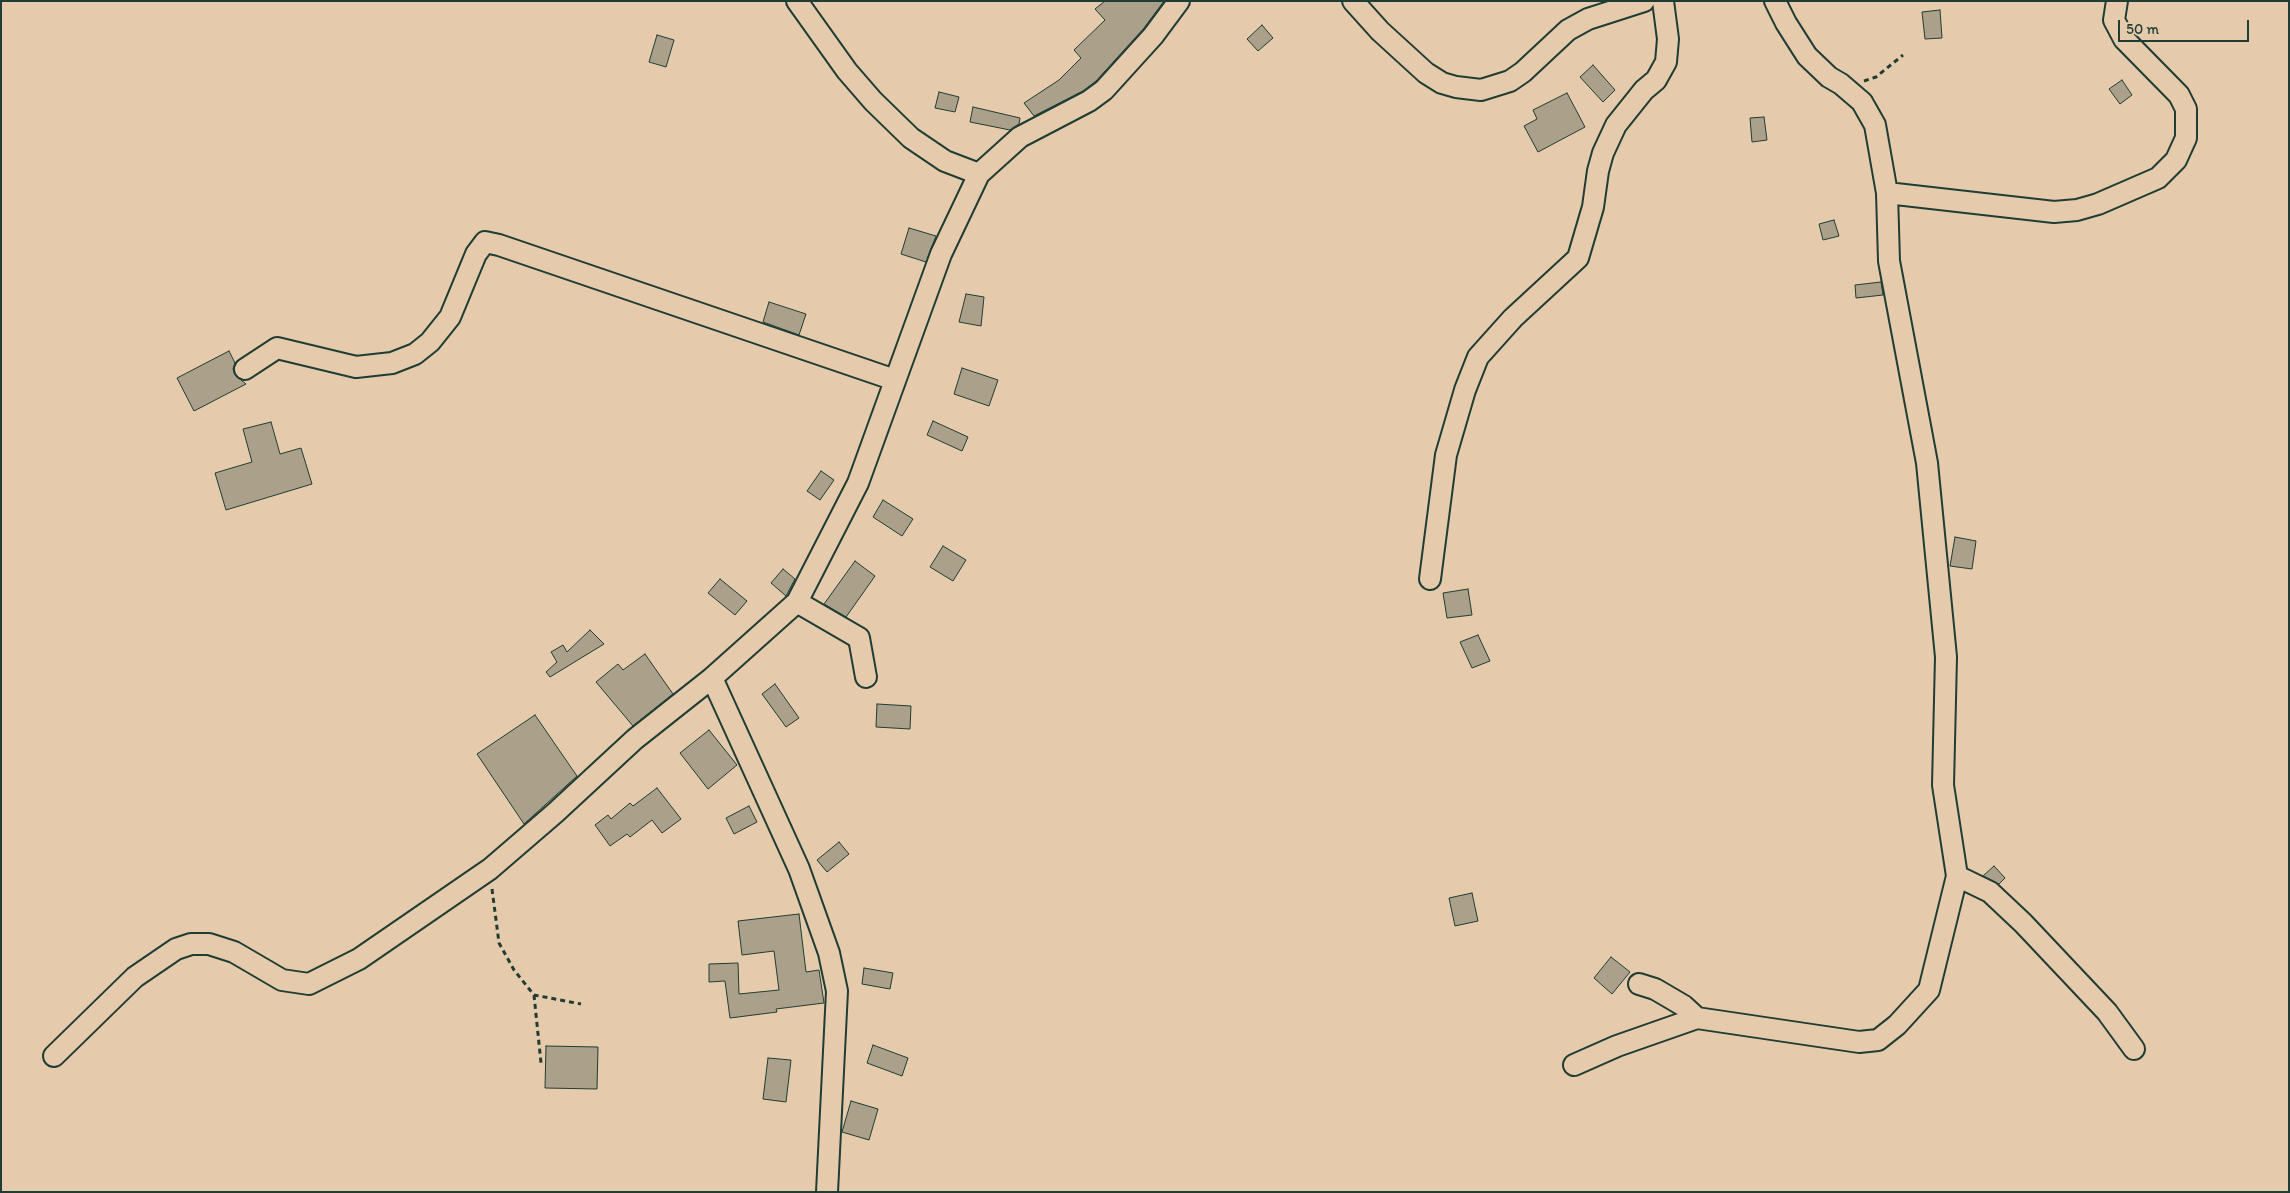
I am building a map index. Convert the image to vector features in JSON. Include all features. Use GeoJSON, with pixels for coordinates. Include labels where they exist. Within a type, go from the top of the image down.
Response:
{"type":"FeatureCollection","features":[{"type":"Feature","properties":{"kind":"street"},"geometry":{"type":"LineString","coordinates":[[796,1],[847,71],[873,101],[911,138],[945,160],[979,174]]}},
{"type":"Feature","properties":{"kind":"street"},"geometry":{"type":"LineString","coordinates":[[54,1056],[135,977],[176,949],[191,944],[209,944],[246,958],[282,980],[309,984],[358,959],[490,869],[556,813],[634,738],[712,678],[796,602],[858,484],[941,254],[979,174],[1020,137],[1089,101],[1104,90],[1153,36],[1179,1]]}},
{"type":"Feature","properties":{"kind":"street"},"geometry":{"type":"LineString","coordinates":[[1353,1],[1380,31],[1426,73],[1442,83],[1456,88],[1481,90],[1510,80],[1523,72],[1568,30],[1588,19],[1644,1]]}},
{"type":"Feature","properties":{"kind":"street"},"geometry":{"type":"LineString","coordinates":[[1430,579],[1446,456],[1465,390],[1478,357],[1514,318],[1578,258],[1594,207],[1598,171],[1603,153],[1616,125],[1644,90],[1656,80],[1666,62],[1668,38],[1664,1]]}},
{"type":"Feature","properties":{"kind":"street"},"geometry":{"type":"LineString","coordinates":[[1574,1065],[1617,1046],[1697,1018],[1859,1042],[1878,1040],[1897,1024],[1929,990],[1957,876],[1943,785],[1946,657],[1928,473],[1889,261],[1887,193],[1875,125],[1862,102],[1841,84],[1829,77],[1807,56],[1786,23],[1775,1]]}},
{"type":"Feature","properties":{"kind":"street"},"geometry":{"type":"LineString","coordinates":[[1887,193],[2054,212],[2077,210],[2098,204],[2158,178],[2176,160],[2186,138],[2186,108],[2179,96],[2124,39],[2114,20],[2117,1]]}},
{"type":"Feature","properties":{"kind":"street"},"geometry":{"type":"LineString","coordinates":[[245,369],[277,348],[356,367],[392,363],[415,354],[430,342],[450,317],[476,254],[485,242],[509,248],[894,380]]}},
{"type":"Feature","properties":{"kind":"street"},"geometry":{"type":"LineString","coordinates":[[796,602],[859,638],[866,677]]}},
{"type":"Feature","properties":{"kind":"street"},"geometry":{"type":"LineString","coordinates":[[712,678],[799,869],[831,962],[837,991],[827,1192]]}},
{"type":"Feature","properties":{"kind":"street"},"geometry":{"type":"LineString","coordinates":[[1957,876],[1990,892],[2023,923],[2107,1012],[2134,1049]]}},
{"type":"Feature","properties":{"kind":"street"},"geometry":{"type":"LineString","coordinates":[[1639,984],[1662,993],[1684,1006],[1697,1018]]}},
{"type":"Feature","properties":{"kind":"path"},"geometry":{"type":"LineString","coordinates":[[1841,84],[1864,82],[1876,77],[1903,55]]}},
{"type":"Feature","properties":{"kind":"path"},"geometry":{"type":"LineString","coordinates":[[490,869],[499,943],[514,970],[534,995],[540,1063]]}},
{"type":"Feature","properties":{"kind":"path"},"geometry":{"type":"LineString","coordinates":[[534,995],[581,1004]]}},
{"type":"Feature","properties":{"kind":"building"},"geometry":{"type":"Polygon","coordinates":[[[1105,1],[1164,1],[1144,28],[1096,81],[1083,91],[1034,116],[1024,103],[1059,80],[1081,58],[1074,50],[1105,20],[1095,9],[1105,1]]]}},
{"type":"Feature","properties":{"kind":"building"},"geometry":{"type":"Polygon","coordinates":[[[1940,10],[1942,38],[1925,39],[1922,12],[1940,10]]]}},
{"type":"Feature","properties":{"kind":"building"},"geometry":{"type":"Polygon","coordinates":[[[1262,25],[1273,38],[1258,51],[1247,39],[1262,25]]]}},
{"type":"Feature","properties":{"kind":"building"},"geometry":{"type":"Polygon","coordinates":[[[657,35],[674,40],[666,67],[649,62],[657,35]]]}},
{"type":"Feature","properties":{"kind":"building"},"geometry":{"type":"Polygon","coordinates":[[[1593,65],[1615,90],[1603,102],[1580,77],[1593,65]]]}},
{"type":"Feature","properties":{"kind":"building"},"geometry":{"type":"Polygon","coordinates":[[[2122,80],[2132,95],[2120,104],[2109,89],[2122,80]]]}},
{"type":"Feature","properties":{"kind":"building"},"geometry":{"type":"Polygon","coordinates":[[[939,92],[959,97],[955,112],[935,108],[939,92]]]}},
{"type":"Feature","properties":{"kind":"building"},"geometry":{"type":"Polygon","coordinates":[[[1567,93],[1585,127],[1538,152],[1524,126],[1537,119],[1533,110],[1567,93]]]}},
{"type":"Feature","properties":{"kind":"building"},"geometry":{"type":"Polygon","coordinates":[[[973,107],[1020,118],[1019,124],[1010,130],[970,122],[973,107]]]}},
{"type":"Feature","properties":{"kind":"building"},"geometry":{"type":"Polygon","coordinates":[[[1764,117],[1767,140],[1752,142],[1750,118],[1764,117]]]}},
{"type":"Feature","properties":{"kind":"building"},"geometry":{"type":"Polygon","coordinates":[[[1834,220],[1839,236],[1823,240],[1819,224],[1834,220]]]}},
{"type":"Feature","properties":{"kind":"building"},"geometry":{"type":"Polygon","coordinates":[[[909,228],[936,236],[926,262],[901,254],[909,228]]]}},
{"type":"Feature","properties":{"kind":"building"},"geometry":{"type":"Polygon","coordinates":[[[1881,282],[1883,295],[1856,298],[1855,285],[1881,282]]]}},
{"type":"Feature","properties":{"kind":"building"},"geometry":{"type":"Polygon","coordinates":[[[966,294],[984,297],[981,326],[959,322],[966,294]]]}},
{"type":"Feature","properties":{"kind":"building"},"geometry":{"type":"Polygon","coordinates":[[[769,302],[806,314],[799,335],[763,322],[769,302]]]}},
{"type":"Feature","properties":{"kind":"building"},"geometry":{"type":"Polygon","coordinates":[[[229,351],[235,363],[233,369],[235,375],[246,384],[194,411],[177,378],[229,351]]]}},
{"type":"Feature","properties":{"kind":"building"},"geometry":{"type":"Polygon","coordinates":[[[962,368],[998,380],[989,406],[954,394],[962,368]]]}},
{"type":"Feature","properties":{"kind":"building"},"geometry":{"type":"Polygon","coordinates":[[[933,421],[968,437],[962,451],[927,435],[933,421]]]}},
{"type":"Feature","properties":{"kind":"building"},"geometry":{"type":"Polygon","coordinates":[[[271,422],[280,454],[301,448],[312,484],[226,510],[215,473],[252,462],[243,429],[271,422]]]}},
{"type":"Feature","properties":{"kind":"building"},"geometry":{"type":"Polygon","coordinates":[[[821,471],[834,480],[820,500],[807,491],[821,471]]]}},
{"type":"Feature","properties":{"kind":"building"},"geometry":{"type":"Polygon","coordinates":[[[883,500],[913,519],[902,536],[873,517],[883,500]]]}},
{"type":"Feature","properties":{"kind":"building"},"geometry":{"type":"Polygon","coordinates":[[[1955,537],[1976,541],[1972,569],[1950,566],[1955,537]]]}},
{"type":"Feature","properties":{"kind":"building"},"geometry":{"type":"Polygon","coordinates":[[[943,546],[966,560],[953,581],[930,567],[943,546]]]}},
{"type":"Feature","properties":{"kind":"building"},"geometry":{"type":"Polygon","coordinates":[[[855,561],[875,576],[846,617],[824,604],[855,561]]]}},
{"type":"Feature","properties":{"kind":"building"},"geometry":{"type":"Polygon","coordinates":[[[783,569],[795,579],[786,596],[771,583],[783,569]]]}},
{"type":"Feature","properties":{"kind":"building"},"geometry":{"type":"Polygon","coordinates":[[[720,579],[747,601],[735,615],[708,593],[720,579]]]}},
{"type":"Feature","properties":{"kind":"building"},"geometry":{"type":"Polygon","coordinates":[[[1468,589],[1472,615],[1447,618],[1443,593],[1468,589]]]}},
{"type":"Feature","properties":{"kind":"building"},"geometry":{"type":"Polygon","coordinates":[[[590,630],[604,644],[550,677],[546,672],[557,662],[551,652],[563,645],[567,652],[590,630]]]}},
{"type":"Feature","properties":{"kind":"building"},"geometry":{"type":"Polygon","coordinates":[[[1478,635],[1490,661],[1472,668],[1460,642],[1478,635]]]}},
{"type":"Feature","properties":{"kind":"building"},"geometry":{"type":"Polygon","coordinates":[[[645,654],[673,694],[633,726],[596,682],[618,664],[623,670],[645,654]]]}},
{"type":"Feature","properties":{"kind":"building"},"geometry":{"type":"Polygon","coordinates":[[[775,684],[799,718],[786,727],[762,694],[775,684]]]}},
{"type":"Feature","properties":{"kind":"building"},"geometry":{"type":"Polygon","coordinates":[[[877,704],[911,706],[910,729],[876,727],[877,704]]]}},
{"type":"Feature","properties":{"kind":"building"},"geometry":{"type":"Polygon","coordinates":[[[535,715],[577,776],[524,824],[477,754],[535,715]]]}},
{"type":"Feature","properties":{"kind":"building"},"geometry":{"type":"Polygon","coordinates":[[[709,730],[737,765],[708,789],[680,753],[709,730]]]}},
{"type":"Feature","properties":{"kind":"building"},"geometry":{"type":"Polygon","coordinates":[[[657,788],[681,819],[662,833],[652,820],[630,837],[627,834],[610,846],[595,825],[608,815],[611,819],[630,803],[633,806],[657,788]]]}},
{"type":"Feature","properties":{"kind":"building"},"geometry":{"type":"Polygon","coordinates":[[[749,806],[757,822],[734,834],[726,818],[749,806]]]}},
{"type":"Feature","properties":{"kind":"building"},"geometry":{"type":"Polygon","coordinates":[[[839,842],[849,854],[827,872],[817,860],[839,842]]]}},
{"type":"Feature","properties":{"kind":"building"},"geometry":{"type":"Polygon","coordinates":[[[1994,866],[2005,878],[1999,884],[1983,876],[1994,866]]]}},
{"type":"Feature","properties":{"kind":"building"},"geometry":{"type":"Polygon","coordinates":[[[1472,893],[1478,921],[1455,926],[1449,898],[1472,893]]]}},
{"type":"Feature","properties":{"kind":"building"},"geometry":{"type":"Polygon","coordinates":[[[799,914],[806,972],[819,970],[824,1003],[776,1009],[777,1012],[730,1018],[725,981],[709,982],[709,964],[738,963],[739,994],[779,990],[774,951],[742,955],[738,921],[799,914]]]}},
{"type":"Feature","properties":{"kind":"building"},"geometry":{"type":"Polygon","coordinates":[[[1611,957],[1630,972],[1612,994],[1594,978],[1611,957]]]}},
{"type":"Feature","properties":{"kind":"building"},"geometry":{"type":"Polygon","coordinates":[[[864,968],[893,973],[890,989],[862,984],[864,968]]]}},
{"type":"Feature","properties":{"kind":"building"},"geometry":{"type":"Polygon","coordinates":[[[873,1045],[908,1058],[902,1076],[867,1063],[873,1045]]]}},
{"type":"Feature","properties":{"kind":"building"},"geometry":{"type":"Polygon","coordinates":[[[546,1046],[598,1047],[597,1089],[545,1088],[546,1046]]]}},
{"type":"Feature","properties":{"kind":"building"},"geometry":{"type":"Polygon","coordinates":[[[768,1058],[791,1060],[786,1102],[763,1099],[768,1058]]]}},
{"type":"Feature","properties":{"kind":"building"},"geometry":{"type":"Polygon","coordinates":[[[851,1101],[878,1109],[869,1140],[842,1132],[851,1101]]]}}]}
